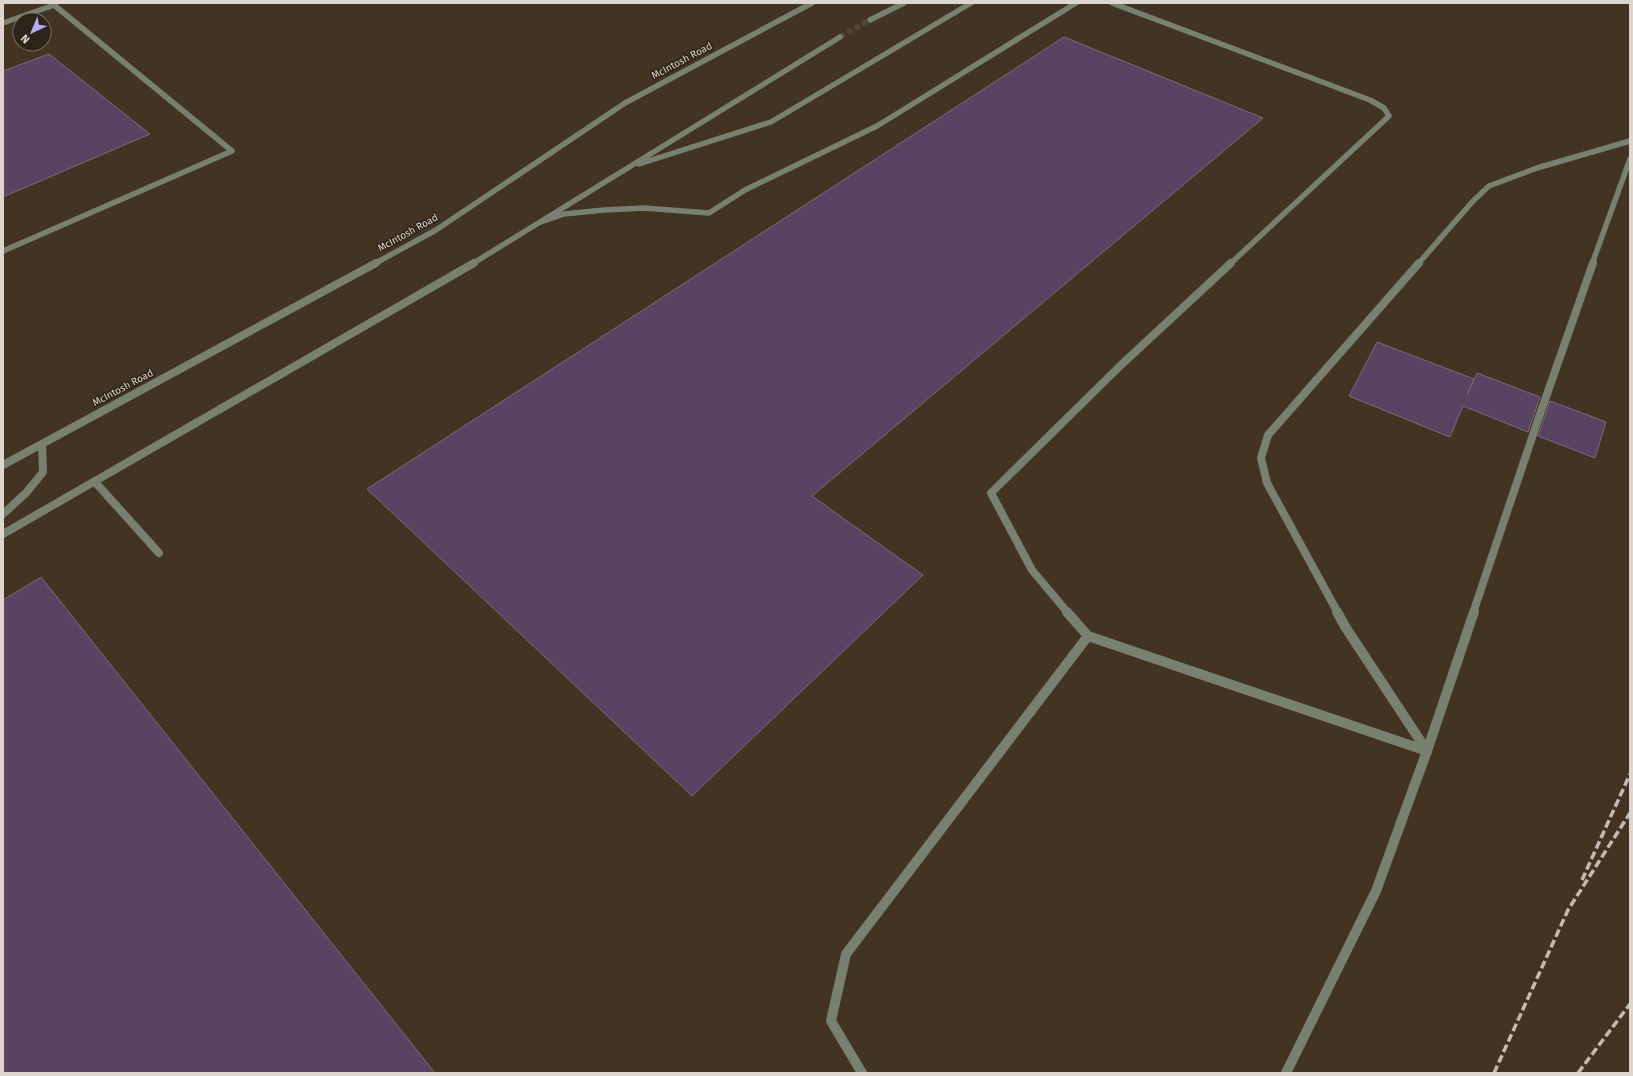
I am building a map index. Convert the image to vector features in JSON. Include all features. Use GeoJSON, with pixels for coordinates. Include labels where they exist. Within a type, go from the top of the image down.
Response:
{"type":"FeatureCollection","features":[{"type":"Feature","properties":{"kind":"street","name":"McIntosh Road"},"geometry":{"type":"LineString","coordinates":[[3,465],[436,230],[625,103],[812,3]]}},
{"type":"Feature","properties":{"kind":"street"},"geometry":{"type":"LineString","coordinates":[[870,20],[904,3]]}},
{"type":"Feature","properties":{"kind":"street"},"geometry":{"type":"LineString","coordinates":[[627,168],[771,122],[971,3]]}},
{"type":"Feature","properties":{"kind":"street"},"geometry":{"type":"LineString","coordinates":[[537,223],[564,214],[604,210],[644,208],[708,213],[745,190],[877,126],[1076,3]]}},
{"type":"Feature","properties":{"kind":"street"},"geometry":{"type":"LineString","coordinates":[[1112,3],[1370,100],[1384,108],[1389,116],[1121,366],[991,493],[1032,570],[1088,636],[1427,751]]}},
{"type":"Feature","properties":{"kind":"street"},"geometry":{"type":"LineString","coordinates":[[3,23],[54,5],[232,151],[3,251]]}},
{"type":"Feature","properties":{"kind":"street"},"geometry":{"type":"LineString","coordinates":[[3,534],[468,266],[840,37]]}},
{"type":"Feature","properties":{"kind":"street"},"geometry":{"type":"LineString","coordinates":[[1427,751],[1346,628],[1267,482],[1261,458],[1268,434],[1473,201],[1489,186],[1537,168],[1630,141]]}},
{"type":"Feature","properties":{"kind":"street"},"geometry":{"type":"LineString","coordinates":[[1286,1073],[1376,891],[1427,751],[1539,417],[1618,189],[1630,159]]}},
{"type":"Feature","properties":{"kind":"street"},"geometry":{"type":"LineString","coordinates":[[3,514],[26,493],[43,472],[42,444]]}},
{"type":"Feature","properties":{"kind":"street"},"geometry":{"type":"LineString","coordinates":[[95,482],[159,553]]}},
{"type":"Feature","properties":{"kind":"street"},"geometry":{"type":"LineString","coordinates":[[862,1073],[831,1020],[846,954],[1088,636]]}},
{"type":"Feature","properties":{"kind":"shaded area"},"geometry":{"type":"Polygon","coordinates":[[[3,3],[1630,3],[1630,1073],[3,1073],[3,3]]]}},
{"type":"Feature","properties":{"kind":"building"},"geometry":{"type":"Polygon","coordinates":[[[1064,37],[1263,118],[812,496],[923,575],[692,796],[367,489],[1064,37]]]}},
{"type":"Feature","properties":{"kind":"building"},"geometry":{"type":"Polygon","coordinates":[[[49,54],[150,134],[3,197],[3,71],[49,54]]]}},
{"type":"Feature","properties":{"kind":"building"},"geometry":{"type":"Polygon","coordinates":[[[1377,342],[1474,379],[1467,395],[1477,373],[1540,397],[1528,432],[1463,406],[1450,437],[1349,396],[1377,342]]]}},
{"type":"Feature","properties":{"kind":"building"},"geometry":{"type":"Polygon","coordinates":[[[1550,401],[1606,422],[1595,458],[1538,436],[1550,401]]]}},
{"type":"Feature","properties":{"kind":"building"},"geometry":{"type":"Polygon","coordinates":[[[41,577],[435,1073],[3,1073],[3,600],[41,577]]]}},
{"type":"Feature","properties":{"kind":"tunnel"},"geometry":{"type":"LineString","coordinates":[[840,37],[870,20]]}},
{"type":"Feature","properties":{"kind":"railway"},"geometry":{"type":"LineString","coordinates":[[1582,880],[1630,774]]}},
{"type":"Feature","properties":{"kind":"railway"},"geometry":{"type":"LineString","coordinates":[[1494,1073],[1568,910],[1630,813]]}},
{"type":"Feature","properties":{"kind":"railway"},"geometry":{"type":"LineString","coordinates":[[1578,1073],[1630,1004]]}}]}
